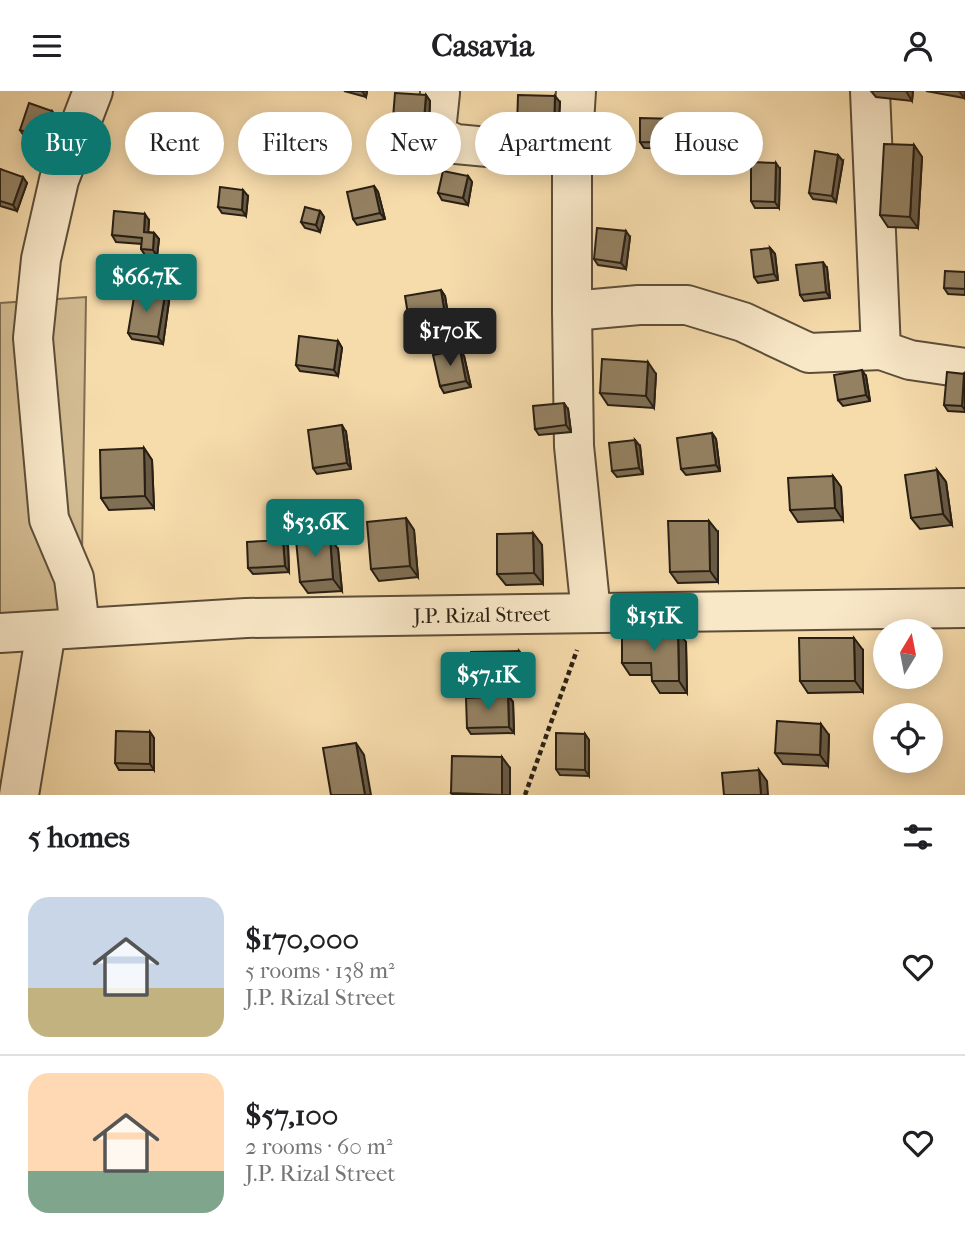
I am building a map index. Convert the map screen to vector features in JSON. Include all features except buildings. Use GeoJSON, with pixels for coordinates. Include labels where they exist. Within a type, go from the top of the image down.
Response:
{"type":"FeatureCollection","features":[{"type":"Feature","properties":{"kind":"street"},"geometry":{"type":"LineString","coordinates":[[19,795],[74,578],[49,519],[33,338],[41,259],[59,180],[93,91]]}},
{"type":"Feature","properties":{"kind":"street"},"geometry":{"type":"LineString","coordinates":[[575,112],[576,91]]}},
{"type":"Feature","properties":{"kind":"street"},"geometry":{"type":"LineString","coordinates":[[870,91],[881,350]]}},
{"type":"Feature","properties":{"kind":"street"},"geometry":{"type":"LineString","coordinates":[[440,93],[436,131],[445,139],[475,146]]}},
{"type":"Feature","properties":{"kind":"street"},"geometry":{"type":"LineString","coordinates":[[572,175],[574,446],[591,613]]}},
{"type":"Feature","properties":{"kind":"street"},"geometry":{"type":"LineString","coordinates":[[572,311],[639,305],[687,305],[743,322],[809,353],[881,350],[910,360],[965,367]]}},
{"type":"Feature","properties":{"kind":"street","name":"J.P. Rizal Street"},"geometry":{"type":"LineString","coordinates":[[0,633],[246,618],[965,608]]}},
{"type":"Feature","properties":{"kind":"path"},"geometry":{"type":"LineString","coordinates":[[525,795],[591,613]]}},
{"type":"Feature","properties":{"kind":"shaded area"},"geometry":{"type":"Polygon","coordinates":[[[86,297],[81,619],[0,620],[0,303],[86,297]]]}}]}
